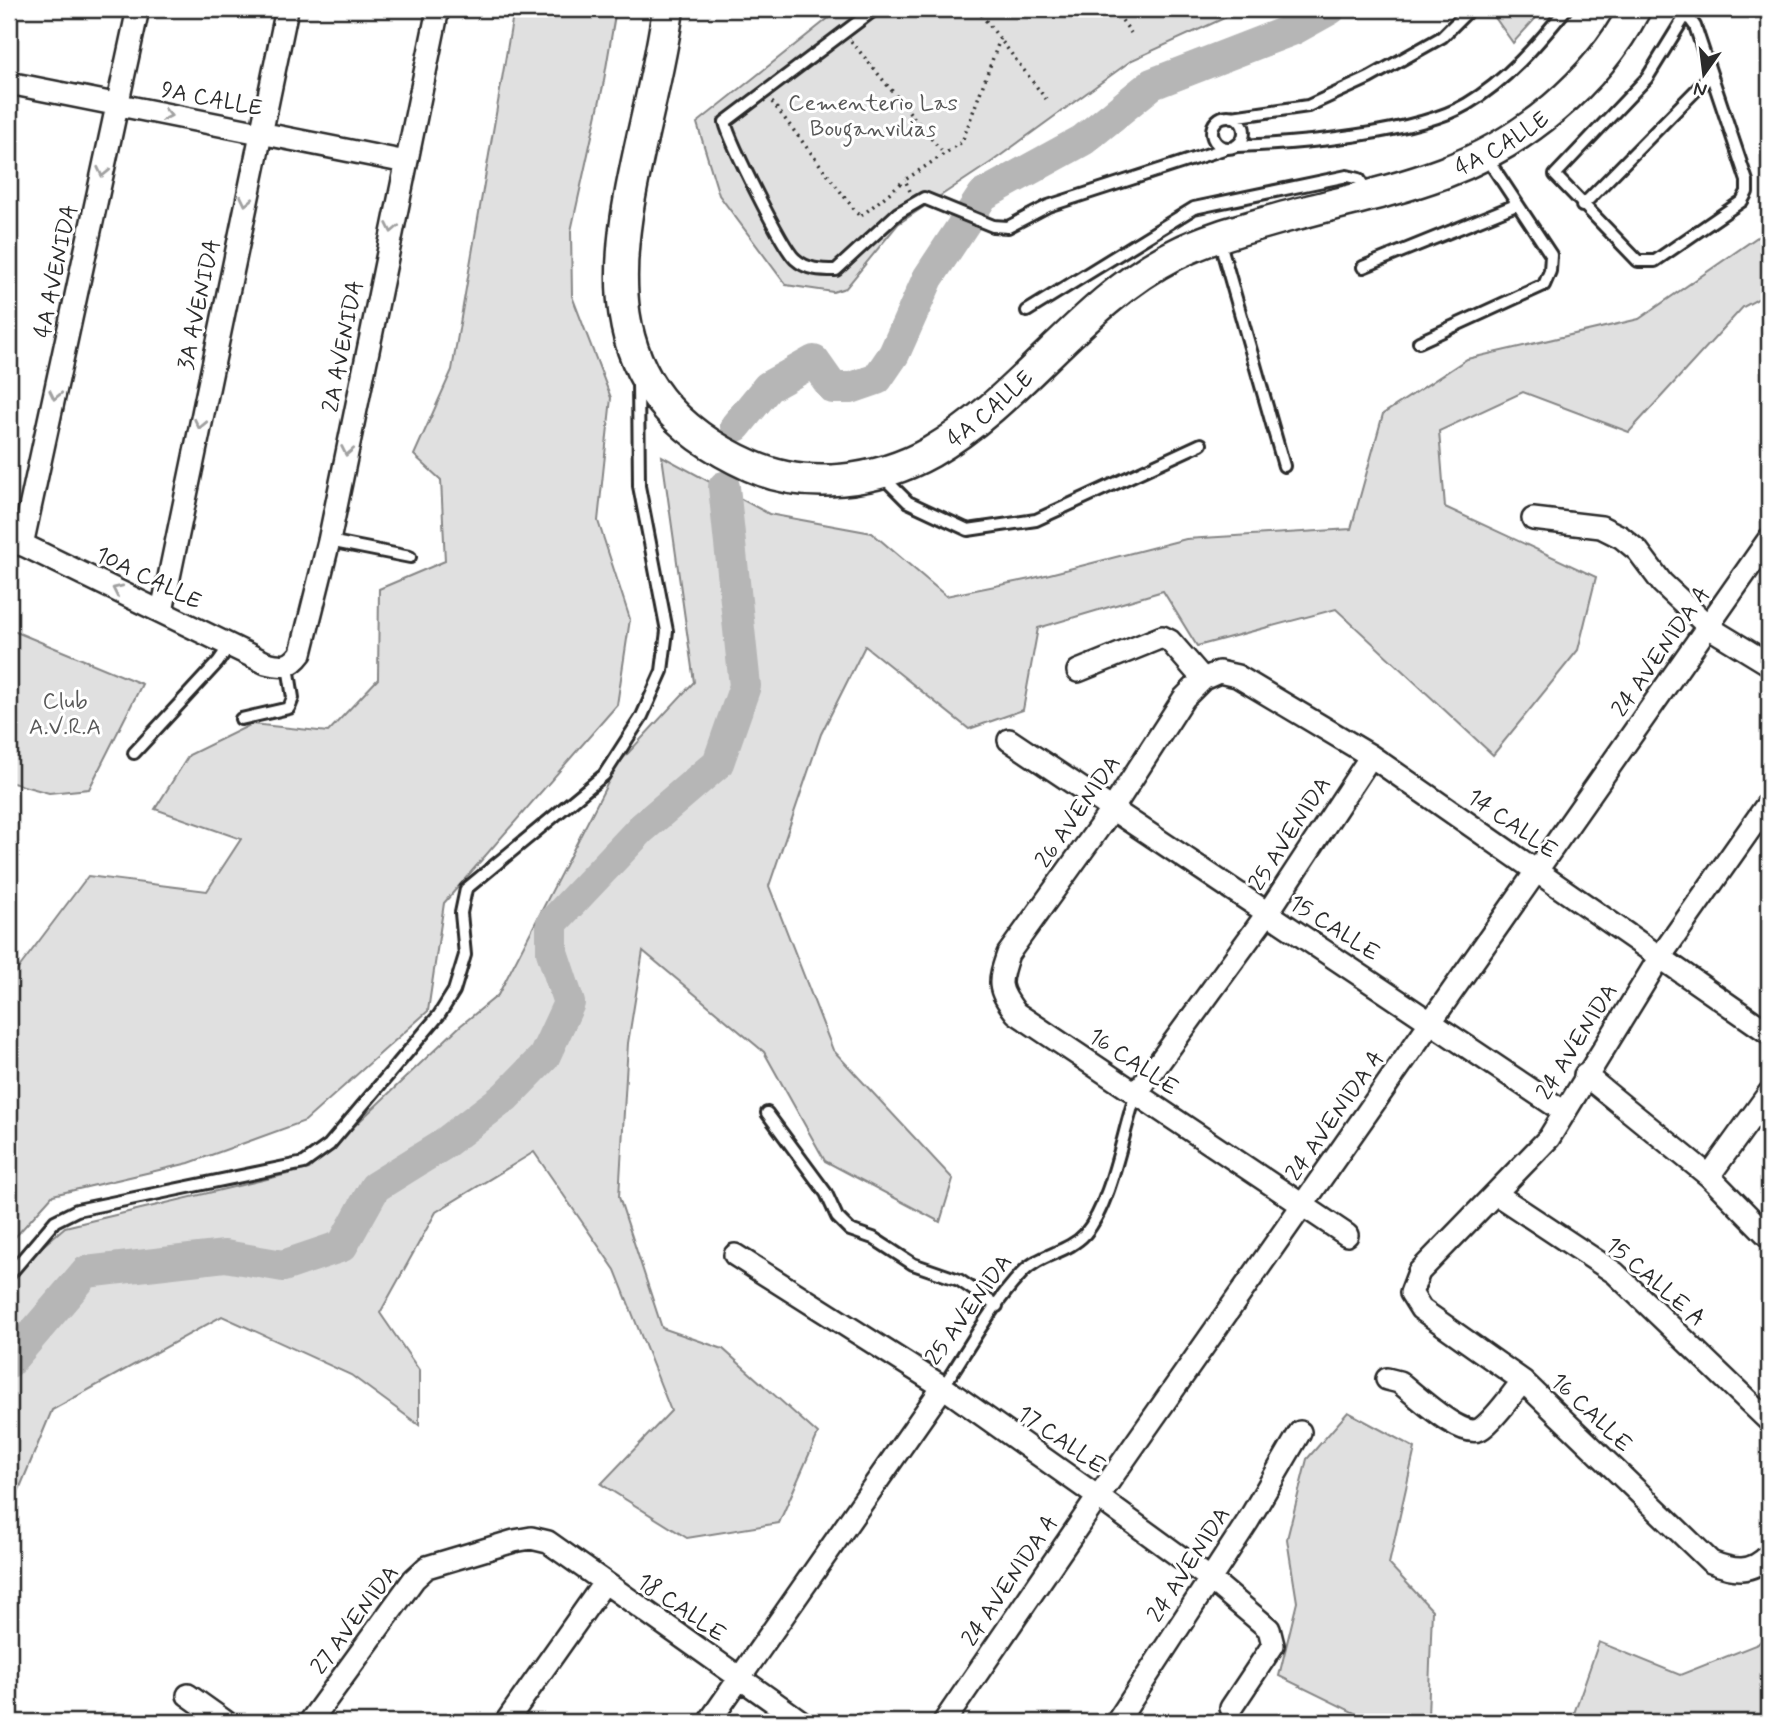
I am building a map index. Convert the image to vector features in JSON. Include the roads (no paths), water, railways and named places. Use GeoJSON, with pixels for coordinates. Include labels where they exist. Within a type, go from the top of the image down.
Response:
{"type":"FeatureCollection","features":[{"type":"Feature","properties":{"kind":"main road","name":"4A CALLE"},"geometry":{"type":"LineString","coordinates":[[668,9],[625,214],[620,258],[621,291],[635,352],[643,372],[659,395],[693,432],[746,463],[789,478],[830,481],[904,465],[954,438],[1132,281],[1173,255],[1219,236],[1441,174],[1485,155],[1560,103],[1610,48],[1635,9]]}},
{"type":"Feature","properties":{"kind":"street","name":"4A AVENIDA"},"geometry":{"type":"LineString","coordinates":[[16,541],[138,9]]}},
{"type":"Feature","properties":{"kind":"street","name":"3A AVENIDA"},"geometry":{"type":"LineString","coordinates":[[162,611],[286,9]]}},
{"type":"Feature","properties":{"kind":"street","name":"2A AVENIDA"},"geometry":{"type":"LineString","coordinates":[[288,666],[300,653],[329,541],[438,9]]}},
{"type":"Feature","properties":{"kind":"street","name":"9A CALLE"},"geometry":{"type":"LineString","coordinates":[[18,85],[406,162]]}},
{"type":"Feature","properties":{"kind":"street"},"geometry":{"type":"LineString","coordinates":[[1532,519],[1601,527],[1621,537],[1638,551],[1662,583],[1710,628],[1769,664]]}},
{"type":"Feature","properties":{"kind":"street","name":"24 AVENIDA A"},"geometry":{"type":"LineString","coordinates":[[944,1722],[1098,1497],[1710,628],[1769,539]]}},
{"type":"Feature","properties":{"kind":"street","name":"10A CALLE"},"geometry":{"type":"LineString","coordinates":[[16,541],[229,646],[266,663],[288,666]]}},
{"type":"Feature","properties":{"kind":"street"},"geometry":{"type":"LineString","coordinates":[[1078,671],[1161,637],[1170,641],[1211,675]]}},
{"type":"Feature","properties":{"kind":"street","name":"14 CALLE"},"geometry":{"type":"LineString","coordinates":[[1211,675],[1237,676],[1371,756],[1769,1032]]}},
{"type":"Feature","properties":{"kind":"street","name":"26 AVENIDA"},"geometry":{"type":"LineString","coordinates":[[1002,995],[1000,978],[1008,954],[1113,808],[1184,698],[1211,675]]}},
{"type":"Feature","properties":{"kind":"street","name":"15 CALLE"},"geometry":{"type":"LineString","coordinates":[[1009,740],[1563,1111]]}},
{"type":"Feature","properties":{"kind":"street","name":"25 AVENIDA"},"geometry":{"type":"LineString","coordinates":[[1136,1094],[1267,914],[1371,756]]}},
{"type":"Feature","properties":{"kind":"street","name":"24 AVENIDA"},"geometry":{"type":"LineString","coordinates":[[1411,1293],[1419,1272],[1549,1138],[1585,1075],[1660,957],[1769,802]]}},
{"type":"Feature","properties":{"kind":"street","name":"16 CALLE"},"geometry":{"type":"LineString","coordinates":[[1002,995],[1016,1013],[1347,1235]]}},
{"type":"Feature","properties":{"kind":"street"},"geometry":{"type":"LineString","coordinates":[[1585,1075],[1709,1176],[1769,1237]]}},
{"type":"Feature","properties":{"kind":"street"},"geometry":{"type":"LineString","coordinates":[[1709,1176],[1769,1093]]}},
{"type":"Feature","properties":{"kind":"street","name":"15 CALLE A"},"geometry":{"type":"LineString","coordinates":[[1496,1194],[1615,1273],[1769,1421]]}},
{"type":"Feature","properties":{"kind":"street","name":"17 CALLE"},"geometry":{"type":"LineString","coordinates":[[735,1255],[943,1387],[1209,1578],[1269,1629],[1274,1637],[1273,1645],[1231,1708]]}},
{"type":"Feature","properties":{"kind":"street","name":"16 CALLE"},"geometry":{"type":"LineString","coordinates":[[1411,1293],[1421,1309],[1523,1381],[1711,1562],[1735,1572],[1759,1565],[1769,1555]]}},
{"type":"Feature","properties":{"kind":"street"},"geometry":{"type":"LineString","coordinates":[[1387,1379],[1399,1382],[1458,1428],[1470,1432],[1481,1429],[1523,1381]]}},
{"type":"Feature","properties":{"kind":"street","name":"25 AVENIDA"},"geometry":{"type":"LineString","coordinates":[[709,1722],[943,1387]]}},
{"type":"Feature","properties":{"kind":"street","name":"24 AVENIDA"},"geometry":{"type":"LineString","coordinates":[[1117,1722],[1248,1521],[1300,1432]]}},
{"type":"Feature","properties":{"kind":"street","name":"18 CALLE"},"geometry":{"type":"LineString","coordinates":[[530,1538],[548,1542],[802,1722]]}},
{"type":"Feature","properties":{"kind":"street","name":"27 AVENIDA"},"geometry":{"type":"LineString","coordinates":[[310,1722],[414,1579],[427,1567],[530,1538]]}},
{"type":"Feature","properties":{"kind":"street"},"geometry":{"type":"LineString","coordinates":[[506,1722],[604,1583]]}},
{"type":"Feature","properties":{"kind":"street"},"geometry":{"type":"LineString","coordinates":[[188,1695],[226,1722]]}},
{"type":"Feature","properties":{"kind":"lane"},"geometry":{"type":"LineString","coordinates":[[875,9],[725,122],[743,166],[794,258],[813,270],[836,270],[898,213],[919,201],[993,226],[1008,227],[1048,206],[1232,147],[1244,132],[1241,122],[1232,117]]}},
{"type":"Feature","properties":{"kind":"lane"},"geometry":{"type":"LineString","coordinates":[[1470,9],[1442,37],[1369,78],[1308,106],[1222,118],[1212,129],[1217,144],[1232,147],[1270,145],[1373,131],[1420,122],[1465,105],[1489,88],[1536,45],[1566,9]]}},
{"type":"Feature","properties":{"kind":"lane"},"geometry":{"type":"LineString","coordinates":[[1685,11],[1695,26],[1747,181],[1747,192],[1742,201],[1655,261],[1647,263],[1638,261],[1582,206],[1557,179],[1556,170],[1647,78],[1685,11]]}},
{"type":"Feature","properties":{"kind":"lane"},"geometry":{"type":"LineString","coordinates":[[1582,206],[1711,75]]}},
{"type":"Feature","properties":{"kind":"lane"},"geometry":{"type":"LineString","coordinates":[[1419,342],[1544,285],[1550,271],[1550,255],[1485,155]]}},
{"type":"Feature","properties":{"kind":"lane"},"geometry":{"type":"LineString","coordinates":[[1027,311],[1194,208],[1347,176],[1359,179],[1369,194]]}},
{"type":"Feature","properties":{"kind":"lane"},"geometry":{"type":"LineString","coordinates":[[1363,267],[1516,205]]}},
{"type":"Feature","properties":{"kind":"lane"},"geometry":{"type":"LineString","coordinates":[[1219,236],[1284,466]]}},
{"type":"Feature","properties":{"kind":"lane"},"geometry":{"type":"LineString","coordinates":[[9,1275],[55,1221],[77,1210],[304,1163],[329,1145],[439,1015],[454,991],[465,955],[461,913],[466,889],[604,775],[642,716],[662,671],[667,631],[639,486],[637,422],[640,406],[635,352]]}},
{"type":"Feature","properties":{"kind":"lane"},"geometry":{"type":"LineString","coordinates":[[879,472],[908,502],[968,530],[1036,520],[1201,444]]}},
{"type":"Feature","properties":{"kind":"lane"},"geometry":{"type":"LineString","coordinates":[[329,541],[410,557]]}},
{"type":"Feature","properties":{"kind":"lane"},"geometry":{"type":"LineString","coordinates":[[134,753],[218,662],[229,646]]}},
{"type":"Feature","properties":{"kind":"lane"},"geometry":{"type":"LineString","coordinates":[[241,719],[289,708],[293,698],[288,666]]}},
{"type":"Feature","properties":{"kind":"lane","name":"25 AVENIDA"},"geometry":{"type":"LineString","coordinates":[[943,1387],[1023,1272],[1043,1256],[1062,1250],[1084,1235],[1099,1210],[1136,1094]]}},
{"type":"Feature","properties":{"kind":"lane"},"geometry":{"type":"LineString","coordinates":[[767,1113],[826,1194],[836,1217],[850,1230],[873,1238],[913,1265],[959,1280],[997,1306]]}},
{"type":"Feature","properties":{"kind":"waterway"},"geometry":{"type":"LineString","coordinates":[[736,426],[768,387],[814,361],[833,388],[851,388],[877,379],[894,354],[928,278],[983,195],[1083,140],[1152,84],[1294,29],[1330,9]]}},
{"type":"Feature","properties":{"kind":"waterway"},"geometry":{"type":"LineString","coordinates":[[9,1362],[86,1272],[225,1256],[283,1266],[342,1246],[375,1187],[441,1146],[505,1097],[544,1057],[569,1003],[552,952],[552,923],[641,829],[718,763],[745,686],[724,487]]}},
{"type":"Feature","properties":{"kind":"park label","name":"Cementerio Las Bouganvilias"},"geometry":{"type":"Point","coordinates":[873,115]}},
{"type":"Feature","properties":{"kind":"park label","name":"Club A.V.R.A"},"geometry":{"type":"Point","coordinates":[65,713]}}]}
